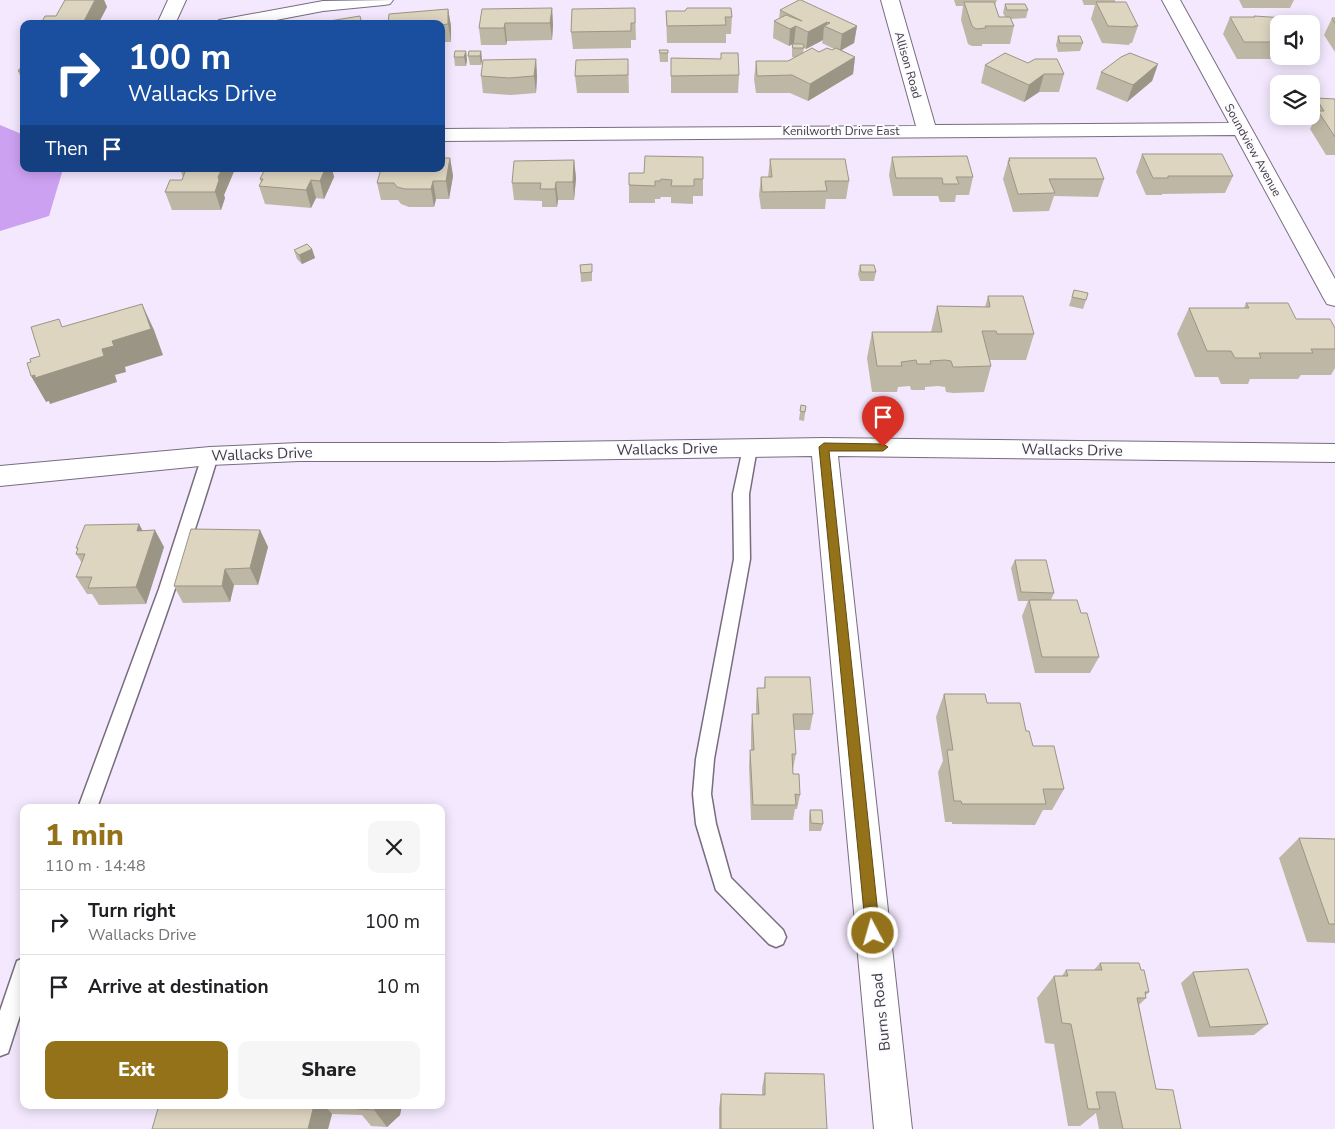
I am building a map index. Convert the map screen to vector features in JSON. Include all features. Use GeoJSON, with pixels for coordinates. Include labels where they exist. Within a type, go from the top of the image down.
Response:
{"type":"FeatureCollection","features":[{"type":"Feature","properties":{"kind":"street"},"geometry":{"type":"LineString","coordinates":[[168,20],[177,0]]}},
{"type":"Feature","properties":{"kind":"street"},"geometry":{"type":"LineString","coordinates":[[247,20],[323,6],[384,0]]}},
{"type":"Feature","properties":{"kind":"street","name":"Allison Road"},"geometry":{"type":"LineString","coordinates":[[890,0],[927,130]]}},
{"type":"Feature","properties":{"kind":"street","name":"Soundview Avenue"},"geometry":{"type":"LineString","coordinates":[[1171,0],[1335,299]]}},
{"type":"Feature","properties":{"kind":"street","name":"Kenilworth Drive East"},"geometry":{"type":"LineString","coordinates":[[445,134],[1241,129]]}},
{"type":"Feature","properties":{"kind":"street","name":"Wallacks Drive"},"geometry":{"type":"LineString","coordinates":[[0,476],[210,456],[298,452],[494,452],[824,447],[1335,453]]}},
{"type":"Feature","properties":{"kind":"street","name":"Burns Road"},"geometry":{"type":"LineString","coordinates":[[824,447],[893,1129]]}},
{"type":"Feature","properties":{"kind":"lane"},"geometry":{"type":"LineString","coordinates":[[750,448],[741,494],[742,559],[705,759],[702,794],[706,824],[723,883],[776,937]]}},
{"type":"Feature","properties":{"kind":"lane"},"geometry":{"type":"LineString","coordinates":[[88,804],[161,610],[210,456]]}},
{"type":"Feature","properties":{"kind":"lane"},"geometry":{"type":"LineString","coordinates":[[0,1044],[20,981]]}},
{"type":"Feature","properties":{"kind":"shaded area"},"geometry":{"type":"Polygon","coordinates":[[[0,125],[20,133],[20,172],[62,172],[49,216],[0,231],[0,125]]]}},
{"type":"Feature","properties":{"kind":"building"},"geometry":{"type":"Polygon","coordinates":[[[65,0],[95,0],[85,20],[43,20],[45,16],[56,16],[65,0]]]}},
{"type":"Feature","properties":{"kind":"building"},"geometry":{"type":"Polygon","coordinates":[[[799,0],[857,26],[842,34],[824,26],[830,23],[827,22],[808,32],[796,26],[790,29],[774,21],[786,15],[802,21],[780,10],[799,0]]]}},
{"type":"Feature","properties":{"kind":"building"},"geometry":{"type":"Polygon","coordinates":[[[964,2],[994,2],[999,17],[1010,17],[1014,26],[985,26],[986,28],[976,29],[972,26],[964,2]]]}},
{"type":"Feature","properties":{"kind":"building"},"geometry":{"type":"Polygon","coordinates":[[[1096,2],[1126,2],[1138,26],[1108,26],[1096,2]]]}},
{"type":"Feature","properties":{"kind":"building"},"geometry":{"type":"Polygon","coordinates":[[[1005,4],[1025,4],[1028,10],[1007,10],[1005,4]]]}},
{"type":"Feature","properties":{"kind":"building"},"geometry":{"type":"Polygon","coordinates":[[[552,8],[550,23],[505,23],[504,28],[479,28],[482,9],[552,8]]]}},
{"type":"Feature","properties":{"kind":"building"},"geometry":{"type":"Polygon","coordinates":[[[635,8],[635,23],[631,23],[631,31],[571,32],[572,9],[635,8]]]}},
{"type":"Feature","properties":{"kind":"building"},"geometry":{"type":"Polygon","coordinates":[[[687,8],[731,8],[732,17],[725,17],[726,25],[667,26],[666,11],[685,11],[687,8]]]}},
{"type":"Feature","properties":{"kind":"building"},"geometry":{"type":"Polygon","coordinates":[[[448,9],[448,24],[445,24],[445,20],[388,20],[389,14],[448,9]]]}},
{"type":"Feature","properties":{"kind":"building"},"geometry":{"type":"Polygon","coordinates":[[[360,16],[361,20],[336,20],[360,16]]]}},
{"type":"Feature","properties":{"kind":"building"},"geometry":{"type":"Polygon","coordinates":[[[1230,17],[1270,17],[1270,42],[1244,42],[1230,17]]]}},
{"type":"Feature","properties":{"kind":"building"},"geometry":{"type":"Polygon","coordinates":[[[1058,36],[1080,36],[1083,43],[1060,43],[1058,36]]]}},
{"type":"Feature","properties":{"kind":"building"},"geometry":{"type":"Polygon","coordinates":[[[792,44],[803,44],[804,48],[793,48],[792,44]]]}},
{"type":"Feature","properties":{"kind":"building"},"geometry":{"type":"Polygon","coordinates":[[[812,48],[819,52],[827,48],[832,50],[836,48],[855,57],[810,84],[792,75],[757,76],[756,61],[788,61],[812,48]]]}},
{"type":"Feature","properties":{"kind":"building"},"geometry":{"type":"Polygon","coordinates":[[[659,50],[668,50],[668,53],[660,53],[659,50]]]}},
{"type":"Feature","properties":{"kind":"building"},"geometry":{"type":"Polygon","coordinates":[[[455,51],[466,51],[464,57],[454,57],[455,51]]]}},
{"type":"Feature","properties":{"kind":"building"},"geometry":{"type":"Polygon","coordinates":[[[469,51],[481,51],[480,56],[468,56],[469,51]]]}},
{"type":"Feature","properties":{"kind":"building"},"geometry":{"type":"Polygon","coordinates":[[[721,53],[738,53],[739,75],[671,76],[671,58],[721,59],[721,53]]]}},
{"type":"Feature","properties":{"kind":"building"},"geometry":{"type":"Polygon","coordinates":[[[1005,53],[1028,63],[1035,59],[1057,59],[1064,74],[1044,74],[1029,85],[985,65],[1005,53]]]}},
{"type":"Feature","properties":{"kind":"building"},"geometry":{"type":"Polygon","coordinates":[[[1130,53],[1158,64],[1133,85],[1101,72],[1121,57],[1130,53]]]}},
{"type":"Feature","properties":{"kind":"building"},"geometry":{"type":"Polygon","coordinates":[[[536,59],[534,76],[509,78],[481,76],[483,60],[536,59]]]}},
{"type":"Feature","properties":{"kind":"building"},"geometry":{"type":"Polygon","coordinates":[[[628,59],[628,75],[575,76],[576,60],[628,59]]]}},
{"type":"Feature","properties":{"kind":"building"},"geometry":{"type":"Polygon","coordinates":[[[1320,98],[1335,99],[1335,137],[1320,114],[1320,111],[1324,111],[1320,104],[1320,98]]]}},
{"type":"Feature","properties":{"kind":"building"},"geometry":{"type":"Polygon","coordinates":[[[1142,154],[1222,154],[1233,176],[1168,176],[1168,178],[1153,178],[1142,154]]]}},
{"type":"Feature","properties":{"kind":"building"},"geometry":{"type":"Polygon","coordinates":[[[645,156],[703,157],[703,179],[694,179],[694,186],[671,186],[672,180],[661,179],[660,181],[655,181],[655,186],[629,185],[629,173],[644,173],[645,156]]]}},
{"type":"Feature","properties":{"kind":"building"},"geometry":{"type":"Polygon","coordinates":[[[967,156],[973,177],[956,177],[959,184],[943,184],[942,178],[896,178],[892,157],[967,156]]]}},
{"type":"Feature","properties":{"kind":"building"},"geometry":{"type":"Polygon","coordinates":[[[445,158],[450,158],[446,181],[433,181],[431,189],[405,189],[397,187],[394,183],[377,183],[380,172],[445,172],[445,158]]]}},
{"type":"Feature","properties":{"kind":"building"},"geometry":{"type":"Polygon","coordinates":[[[1009,158],[1096,158],[1104,179],[1049,179],[1055,193],[1018,194],[1008,161],[1010,161],[1009,158]]]}},
{"type":"Feature","properties":{"kind":"building"},"geometry":{"type":"Polygon","coordinates":[[[770,159],[845,159],[849,181],[825,181],[827,191],[762,192],[761,177],[772,177],[770,159]]]}},
{"type":"Feature","properties":{"kind":"building"},"geometry":{"type":"Polygon","coordinates":[[[574,160],[573,182],[556,182],[555,189],[540,189],[541,183],[512,183],[514,161],[574,160]]]}},
{"type":"Feature","properties":{"kind":"building"},"geometry":{"type":"Polygon","coordinates":[[[185,172],[220,172],[215,192],[165,192],[170,180],[182,180],[185,172]]]}},
{"type":"Feature","properties":{"kind":"building"},"geometry":{"type":"Polygon","coordinates":[[[264,172],[324,172],[320,181],[311,180],[306,190],[259,186],[263,179],[260,179],[264,172]]]}},
{"type":"Feature","properties":{"kind":"building"},"geometry":{"type":"Polygon","coordinates":[[[307,244],[312,249],[299,255],[294,250],[307,244]]]}},
{"type":"Feature","properties":{"kind":"building"},"geometry":{"type":"Polygon","coordinates":[[[592,264],[592,272],[581,273],[580,265],[592,264]]]}},
{"type":"Feature","properties":{"kind":"building"},"geometry":{"type":"Polygon","coordinates":[[[860,265],[874,265],[876,272],[861,272],[860,265]]]}},
{"type":"Feature","properties":{"kind":"building"},"geometry":{"type":"Polygon","coordinates":[[[1074,290],[1088,293],[1086,300],[1072,297],[1074,290]]]}},
{"type":"Feature","properties":{"kind":"building"},"geometry":{"type":"Polygon","coordinates":[[[988,296],[1023,296],[1034,334],[997,334],[996,331],[982,331],[991,366],[953,367],[951,361],[930,361],[931,364],[917,364],[916,360],[901,362],[902,366],[877,366],[872,332],[942,332],[937,306],[990,307],[988,296]]]}},
{"type":"Feature","properties":{"kind":"building"},"geometry":{"type":"Polygon","coordinates":[[[1246,303],[1288,303],[1296,319],[1330,319],[1335,328],[1335,349],[1311,349],[1313,353],[1259,353],[1261,358],[1235,358],[1231,351],[1207,351],[1189,308],[1249,308],[1246,303]]]}},
{"type":"Feature","properties":{"kind":"building"},"geometry":{"type":"Polygon","coordinates":[[[142,304],[151,329],[112,341],[114,346],[102,349],[104,356],[35,378],[35,375],[31,376],[27,363],[31,362],[30,359],[40,356],[31,327],[59,319],[62,327],[142,304]]]}},
{"type":"Feature","properties":{"kind":"building"},"geometry":{"type":"Polygon","coordinates":[[[801,405],[806,406],[805,412],[800,411],[801,405]]]}},
{"type":"Feature","properties":{"kind":"building"},"geometry":{"type":"Polygon","coordinates":[[[139,524],[137,531],[155,530],[136,587],[88,588],[92,577],[76,577],[85,554],[76,554],[78,548],[76,548],[85,525],[139,524]]]}},
{"type":"Feature","properties":{"kind":"building"},"geometry":{"type":"Polygon","coordinates":[[[191,529],[260,530],[250,568],[225,569],[222,586],[174,586],[191,529]]]}},
{"type":"Feature","properties":{"kind":"building"},"geometry":{"type":"Polygon","coordinates":[[[1015,560],[1046,560],[1054,593],[1021,592],[1015,560]]]}},
{"type":"Feature","properties":{"kind":"building"},"geometry":{"type":"Polygon","coordinates":[[[1029,600],[1077,600],[1081,613],[1087,613],[1099,657],[1042,657],[1029,600]]]}},
{"type":"Feature","properties":{"kind":"building"},"geometry":{"type":"Polygon","coordinates":[[[765,677],[810,677],[813,714],[793,714],[796,754],[792,754],[793,774],[799,774],[800,795],[795,794],[796,805],[753,805],[750,750],[754,750],[752,714],[759,714],[757,688],[765,688],[765,677]]]}},
{"type":"Feature","properties":{"kind":"building"},"geometry":{"type":"Polygon","coordinates":[[[944,694],[985,694],[987,703],[1020,703],[1026,731],[1029,731],[1033,746],[1054,746],[1064,789],[1043,789],[1046,804],[962,804],[961,801],[954,801],[947,750],[953,750],[944,694]]]}},
{"type":"Feature","properties":{"kind":"building"},"geometry":{"type":"Polygon","coordinates":[[[810,810],[822,810],[823,824],[811,823],[810,810]]]}},
{"type":"Feature","properties":{"kind":"building"},"geometry":{"type":"Polygon","coordinates":[[[1299,838],[1335,839],[1335,924],[1329,924],[1299,838]]]}},
{"type":"Feature","properties":{"kind":"building"},"geometry":{"type":"Polygon","coordinates":[[[1100,963],[1139,963],[1141,970],[1144,970],[1149,992],[1145,992],[1146,998],[1137,998],[1156,1089],[1173,1090],[1181,1129],[1123,1129],[1115,1092],[1096,1092],[1100,1109],[1088,1109],[1071,1024],[1062,1023],[1054,976],[1068,976],[1066,970],[1102,970],[1100,963]]]}},
{"type":"Feature","properties":{"kind":"building"},"geometry":{"type":"Polygon","coordinates":[[[1248,969],[1268,1024],[1210,1027],[1193,972],[1248,969]]]}},
{"type":"Feature","properties":{"kind":"building"},"geometry":{"type":"Polygon","coordinates":[[[765,1073],[824,1074],[827,1129],[721,1129],[721,1094],[765,1095],[765,1073]]]}},
{"type":"Feature","properties":{"kind":"building"},"geometry":{"type":"Polygon","coordinates":[[[158,1109],[313,1109],[308,1129],[152,1129],[158,1109]]]}},
{"type":"Feature","properties":{"kind":"route"},"geometry":{"type":"LineString","coordinates":[[873,933],[824,447],[883,447]]}}]}
